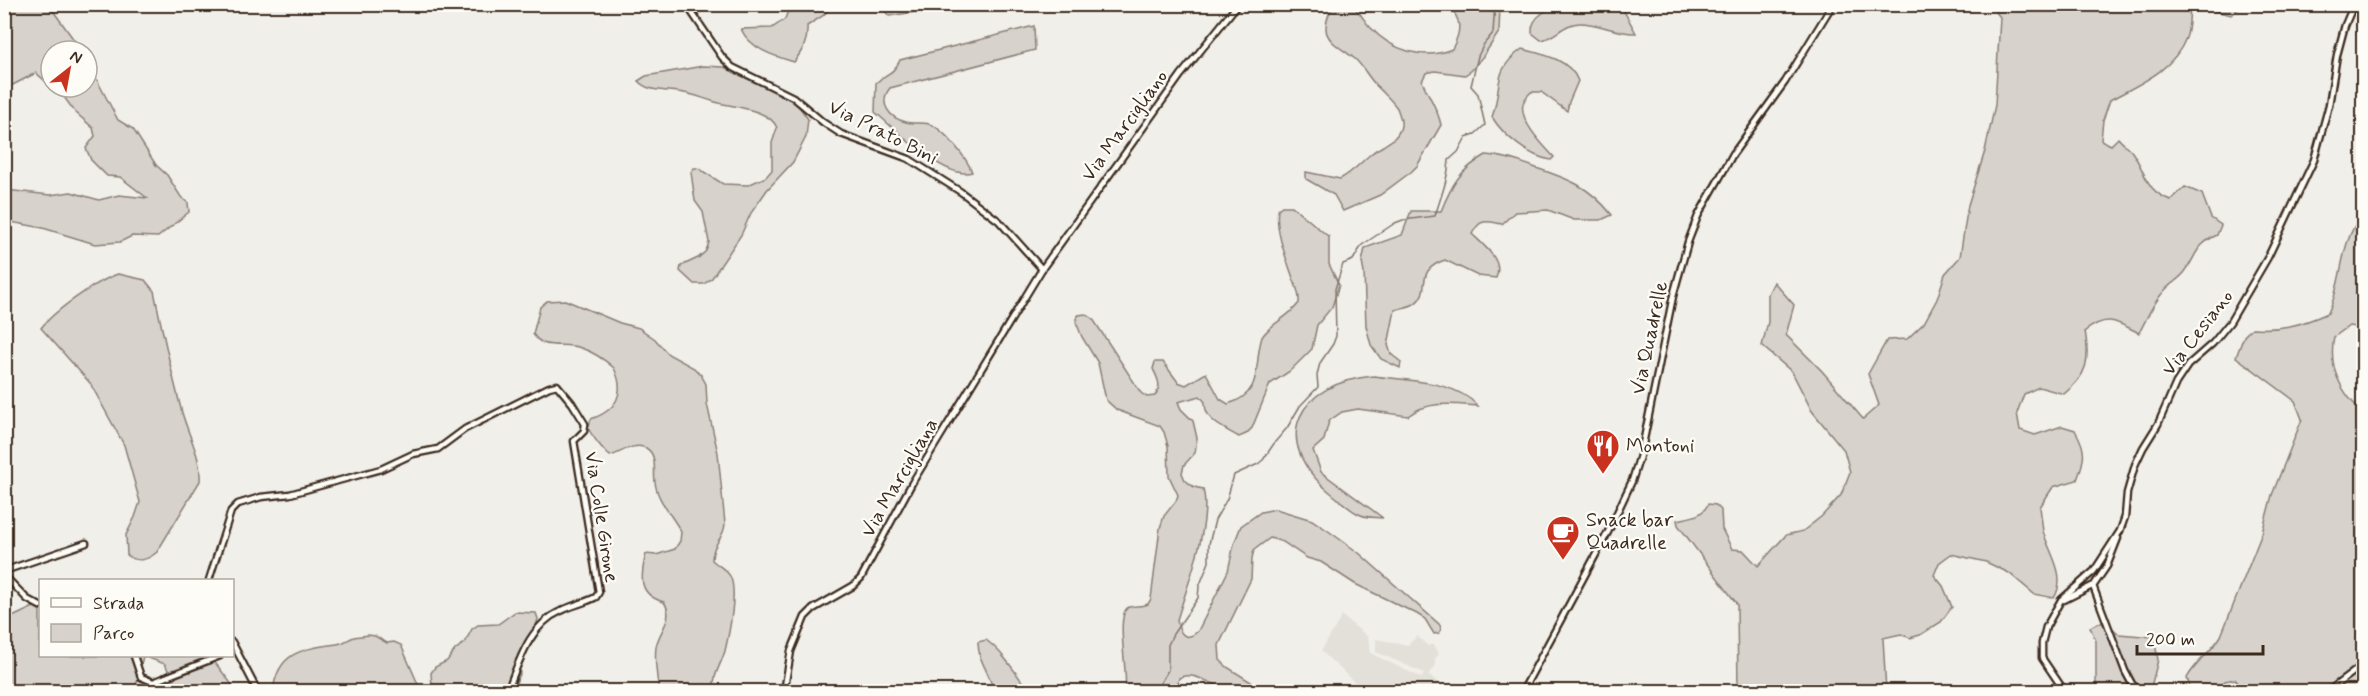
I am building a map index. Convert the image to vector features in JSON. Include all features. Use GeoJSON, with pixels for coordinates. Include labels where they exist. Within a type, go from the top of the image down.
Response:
{"type":"FeatureCollection","features":[{"type":"Feature","properties":{"kind":"street","name":"Via Prato Bini"},"geometry":{"type":"LineString","coordinates":[[686,4],[722,57],[732,67],[792,97],[841,134],[909,159],[958,190],[996,219],[1042,269]]}},
{"type":"Feature","properties":{"kind":"street","name":"Via Marcigliano"},"geometry":{"type":"LineString","coordinates":[[1042,269],[1180,75],[1238,4]]}},
{"type":"Feature","properties":{"kind":"street","name":"Via Quadrelle"},"geometry":{"type":"LineString","coordinates":[[1522,692],[1604,538],[1633,477],[1642,449],[1678,278],[1698,216],[1733,154],[1785,82],[1833,4]]}},
{"type":"Feature","properties":{"kind":"street","name":"Via Cesiano"},"geometry":{"type":"LineString","coordinates":[[2065,692],[2045,665],[2041,654],[2043,636],[2057,606],[2067,594],[2096,569],[2122,525],[2135,465],[2176,383],[2192,362],[2217,339],[2240,307],[2268,257],[2304,183],[2316,151],[2329,105],[2337,55],[2345,25],[2354,4]]}},
{"type":"Feature","properties":{"kind":"street","name":"Via Marcigliana"},"geometry":{"type":"LineString","coordinates":[[784,692],[791,651],[804,619],[813,609],[855,584],[866,571],[912,483],[1042,269]]}},
{"type":"Feature","properties":{"kind":"street","name":"Via Colle Girone"},"geometry":{"type":"LineString","coordinates":[[209,579],[231,511],[236,505],[261,497],[290,494],[381,469],[413,454],[438,449],[465,429],[556,385],[564,392],[585,424],[584,432],[574,441],[599,592],[596,597],[547,618],[521,655],[507,692]]}},
{"type":"Feature","properties":{"kind":"street"},"geometry":{"type":"LineString","coordinates":[[2057,606],[2075,593],[2093,586],[2109,561],[2122,525]]}},
{"type":"Feature","properties":{"kind":"street"},"geometry":{"type":"LineString","coordinates":[[39,605],[27,599],[4,573],[86,543]]}},
{"type":"Feature","properties":{"kind":"street"},"geometry":{"type":"LineString","coordinates":[[2093,586],[2123,666],[2131,682],[2141,692]]}},
{"type":"Feature","properties":{"kind":"street"},"geometry":{"type":"LineString","coordinates":[[235,650],[258,692]]}},
{"type":"Feature","properties":{"kind":"street"},"geometry":{"type":"LineString","coordinates":[[135,657],[141,677],[153,682],[217,657]]}},
{"type":"Feature","properties":{"kind":"street"},"geometry":{"type":"LineString","coordinates":[[2326,692],[2364,664]]}},
{"type":"Feature","properties":{"kind":"shaded area"},"geometry":{"type":"Polygon","coordinates":[[[1342,616],[1368,637],[1370,653],[1422,678],[1424,673],[1376,652],[1376,639],[1408,645],[1417,636],[1428,646],[1432,644],[1439,654],[1434,660],[1436,665],[1428,675],[1452,691],[1364,691],[1321,651],[1342,616]]]}},
{"type":"Feature","properties":{"kind":"green space"},"geometry":{"type":"Polygon","coordinates":[[[5,4],[49,5],[73,39],[39,39],[39,76],[36,73],[5,89],[5,4]]]}},
{"type":"Feature","properties":{"kind":"green space"},"geometry":{"type":"Polygon","coordinates":[[[790,5],[833,5],[824,15],[807,26],[804,45],[794,62],[756,47],[741,29],[772,28],[785,19],[790,5]]]}},
{"type":"Feature","properties":{"kind":"green space"},"geometry":{"type":"Polygon","coordinates":[[[880,5],[962,5],[889,16],[880,5]]]}},
{"type":"Feature","properties":{"kind":"green space"},"geometry":{"type":"Polygon","coordinates":[[[1333,5],[1352,6],[1379,36],[1388,42],[1408,51],[1430,54],[1452,49],[1457,37],[1458,21],[1447,5],[1500,5],[1499,32],[1472,70],[1465,75],[1435,71],[1426,73],[1422,81],[1436,108],[1441,125],[1417,166],[1380,195],[1343,211],[1334,195],[1306,179],[1306,172],[1340,179],[1393,139],[1401,124],[1397,108],[1392,102],[1358,62],[1329,38],[1326,25],[1333,5]]]}},
{"type":"Feature","properties":{"kind":"green space"},"geometry":{"type":"Polygon","coordinates":[[[1624,5],[1624,11],[1636,33],[1580,23],[1569,25],[1546,39],[1541,40],[1532,33],[1532,27],[1538,17],[1554,7],[1624,5]]]}},
{"type":"Feature","properties":{"kind":"green space"},"geometry":{"type":"Polygon","coordinates":[[[1990,5],[2190,5],[2189,26],[2180,49],[2164,68],[2110,100],[2103,120],[2101,140],[2111,145],[2118,138],[2137,159],[2151,186],[2162,196],[2171,200],[2185,187],[2202,194],[2211,218],[2221,225],[2217,235],[2200,247],[2184,273],[2158,299],[2139,333],[2112,321],[2099,322],[2085,331],[2087,359],[2083,373],[2072,387],[2064,394],[2039,387],[2024,394],[2017,413],[2020,430],[2035,435],[2062,426],[2075,430],[2083,449],[2083,460],[2077,480],[2053,487],[2040,507],[2043,531],[2058,573],[2058,590],[2054,598],[2034,594],[2009,573],[1986,562],[1951,554],[1939,563],[1934,575],[1943,586],[1952,607],[1941,622],[1920,635],[1910,638],[1901,634],[1883,638],[1886,691],[1738,691],[1737,604],[1678,525],[1677,520],[1699,514],[1708,504],[1716,505],[1721,510],[1722,529],[1732,549],[1743,550],[1758,566],[1786,535],[1803,531],[1822,516],[1841,495],[1850,472],[1844,450],[1812,411],[1792,372],[1762,346],[1768,322],[1768,294],[1774,282],[1794,305],[1786,335],[1822,371],[1863,419],[1879,405],[1868,374],[1887,340],[1907,339],[1924,323],[1937,299],[1945,274],[1960,257],[1968,205],[1985,151],[1995,105],[2000,17],[1990,5]]]}},
{"type":"Feature","properties":{"kind":"green space"},"geometry":{"type":"Polygon","coordinates":[[[2190,5],[2242,5],[2231,15],[2190,5]]]}},
{"type":"Feature","properties":{"kind":"green space"},"geometry":{"type":"Polygon","coordinates":[[[1034,26],[1035,50],[890,88],[887,94],[885,104],[890,113],[900,120],[926,123],[941,131],[954,144],[972,172],[961,173],[948,169],[935,161],[907,141],[875,112],[876,83],[892,71],[900,60],[1034,26]]]}},
{"type":"Feature","properties":{"kind":"green space"},"geometry":{"type":"Polygon","coordinates":[[[1522,49],[1555,59],[1569,67],[1578,81],[1567,111],[1541,92],[1531,92],[1524,102],[1523,111],[1528,125],[1554,157],[1551,160],[1534,155],[1517,144],[1492,117],[1502,72],[1512,57],[1522,49]]]}},
{"type":"Feature","properties":{"kind":"green space"},"geometry":{"type":"Polygon","coordinates":[[[703,66],[724,67],[795,101],[808,119],[806,137],[793,162],[767,190],[751,213],[741,235],[712,278],[704,284],[694,284],[680,271],[681,266],[698,258],[706,251],[709,242],[703,212],[695,201],[691,172],[694,168],[698,168],[723,184],[748,185],[766,177],[772,170],[772,143],[777,128],[768,117],[752,110],[688,94],[652,89],[638,81],[646,76],[703,66]]]}},
{"type":"Feature","properties":{"kind":"green space"},"geometry":{"type":"Polygon","coordinates":[[[99,84],[118,120],[133,129],[156,165],[167,175],[181,197],[188,203],[189,212],[158,237],[132,236],[120,242],[95,244],[43,228],[5,221],[6,190],[50,195],[71,192],[99,200],[119,195],[147,198],[120,177],[107,176],[91,160],[86,148],[95,136],[93,128],[75,112],[65,99],[99,99],[99,84]]]}},
{"type":"Feature","properties":{"kind":"green space"},"geometry":{"type":"Polygon","coordinates":[[[1486,155],[1517,161],[1568,180],[1587,190],[1612,215],[1601,220],[1574,220],[1548,210],[1515,212],[1502,224],[1484,222],[1478,225],[1472,234],[1495,259],[1498,271],[1496,278],[1478,276],[1445,260],[1435,264],[1426,275],[1420,299],[1412,305],[1395,310],[1388,345],[1391,354],[1401,362],[1400,368],[1381,359],[1371,345],[1366,326],[1362,262],[1365,248],[1402,235],[1411,211],[1441,211],[1458,178],[1486,155]]]}},
{"type":"Feature","properties":{"kind":"green space"},"geometry":{"type":"Polygon","coordinates":[[[1282,206],[1292,206],[1329,237],[1329,264],[1339,285],[1332,307],[1317,325],[1312,349],[1290,371],[1270,384],[1252,428],[1246,434],[1239,437],[1211,419],[1205,402],[1200,396],[1178,402],[1181,409],[1193,421],[1197,438],[1195,453],[1184,465],[1182,473],[1185,480],[1194,487],[1203,489],[1205,503],[1197,554],[1177,620],[1179,629],[1186,636],[1198,631],[1228,571],[1241,526],[1261,512],[1276,509],[1312,520],[1359,553],[1440,625],[1441,629],[1439,633],[1434,634],[1425,619],[1417,614],[1355,584],[1321,562],[1307,558],[1283,542],[1270,538],[1254,550],[1251,579],[1219,645],[1220,660],[1254,684],[1254,691],[1234,692],[1199,678],[1185,676],[1179,678],[1176,691],[1125,691],[1122,632],[1125,612],[1129,607],[1148,604],[1151,599],[1160,528],[1164,516],[1178,495],[1169,476],[1168,446],[1164,432],[1160,426],[1117,410],[1106,400],[1098,363],[1082,337],[1076,322],[1078,315],[1086,314],[1093,319],[1141,393],[1147,397],[1155,396],[1158,389],[1153,369],[1155,362],[1163,362],[1178,382],[1186,385],[1206,373],[1220,399],[1228,404],[1240,399],[1253,385],[1262,337],[1299,303],[1298,292],[1279,234],[1277,217],[1278,209],[1282,206]]]}},
{"type":"Feature","properties":{"kind":"green space"},"geometry":{"type":"Polygon","coordinates":[[[2363,213],[2363,328],[2349,326],[2334,337],[2333,358],[2334,368],[2342,388],[2363,412],[2363,691],[2245,691],[2235,679],[2225,681],[2217,691],[2191,691],[2187,678],[2221,636],[2262,533],[2272,495],[2302,419],[2295,401],[2236,357],[2244,336],[2252,328],[2291,326],[2328,313],[2349,238],[2363,213]]]}},
{"type":"Feature","properties":{"kind":"green space"},"geometry":{"type":"Polygon","coordinates":[[[118,274],[145,280],[154,291],[181,409],[200,472],[200,481],[157,552],[142,560],[127,555],[126,535],[140,502],[124,445],[90,383],[41,328],[77,297],[118,274]]]}},
{"type":"Feature","properties":{"kind":"green space"},"geometry":{"type":"Polygon","coordinates":[[[565,300],[620,323],[639,328],[655,339],[668,354],[694,368],[706,384],[707,404],[718,453],[725,524],[723,534],[714,549],[712,560],[730,576],[733,591],[729,634],[716,675],[714,691],[659,691],[656,647],[668,614],[664,602],[649,595],[645,590],[642,577],[646,554],[656,555],[675,549],[680,541],[681,532],[656,489],[654,459],[650,451],[637,446],[610,456],[588,428],[591,419],[607,411],[617,400],[619,385],[614,368],[599,356],[585,350],[574,346],[543,343],[533,334],[540,307],[547,301],[565,300]]]}},
{"type":"Feature","properties":{"kind":"green space"},"geometry":{"type":"Polygon","coordinates":[[[1374,376],[1444,386],[1468,397],[1478,406],[1433,405],[1408,416],[1358,409],[1342,412],[1329,421],[1324,440],[1313,450],[1321,472],[1383,518],[1366,517],[1357,513],[1331,493],[1311,473],[1300,453],[1296,434],[1300,417],[1310,402],[1326,389],[1348,381],[1374,376]]]}},
{"type":"Feature","properties":{"kind":"green space"},"geometry":{"type":"Polygon","coordinates":[[[39,604],[39,657],[143,657],[135,691],[5,691],[4,621],[39,604]]]}},
{"type":"Feature","properties":{"kind":"green space"},"geometry":{"type":"Polygon","coordinates":[[[515,612],[536,613],[538,619],[518,655],[520,674],[512,691],[430,692],[431,673],[435,667],[447,661],[465,642],[472,629],[478,625],[498,624],[515,612]]]}},
{"type":"Feature","properties":{"kind":"green space"},"geometry":{"type":"Polygon","coordinates":[[[2098,623],[2107,623],[2119,634],[2154,637],[2158,660],[2150,691],[2094,691],[2096,690],[2096,641],[2090,627],[2098,623]]]}},
{"type":"Feature","properties":{"kind":"green space"},"geometry":{"type":"Polygon","coordinates":[[[368,635],[387,643],[394,642],[401,645],[421,691],[391,685],[369,691],[273,691],[280,667],[294,654],[368,635]]]}},
{"type":"Feature","properties":{"kind":"green space"},"geometry":{"type":"Polygon","coordinates":[[[986,640],[1004,657],[1029,691],[993,691],[982,662],[978,642],[986,640]]]}},
{"type":"Feature","properties":{"kind":"green space"},"geometry":{"type":"Polygon","coordinates":[[[146,657],[211,657],[233,686],[234,691],[178,691],[165,664],[146,657]]]}},
{"type":"Feature","properties":{"kind":"waterway"},"geometry":{"type":"LineString","coordinates":[[1155,692],[1168,670],[1168,645],[1173,634],[1198,598],[1199,587],[1209,562],[1209,544],[1215,520],[1227,499],[1234,475],[1263,460],[1300,406],[1318,387],[1317,375],[1320,363],[1336,336],[1335,289],[1343,264],[1353,260],[1362,245],[1395,223],[1435,216],[1446,181],[1449,160],[1458,152],[1466,137],[1475,134],[1485,125],[1478,94],[1471,86],[1478,56],[1493,33],[1495,4]]}},
{"type":"Feature","properties":{"kind":"place","name":"Montoni"},"geometry":{"type":"Point","coordinates":[1603,475]}},
{"type":"Feature","properties":{"kind":"place","name":"Snack bar Quadrelle"},"geometry":{"type":"Point","coordinates":[1563,561]}}]}
